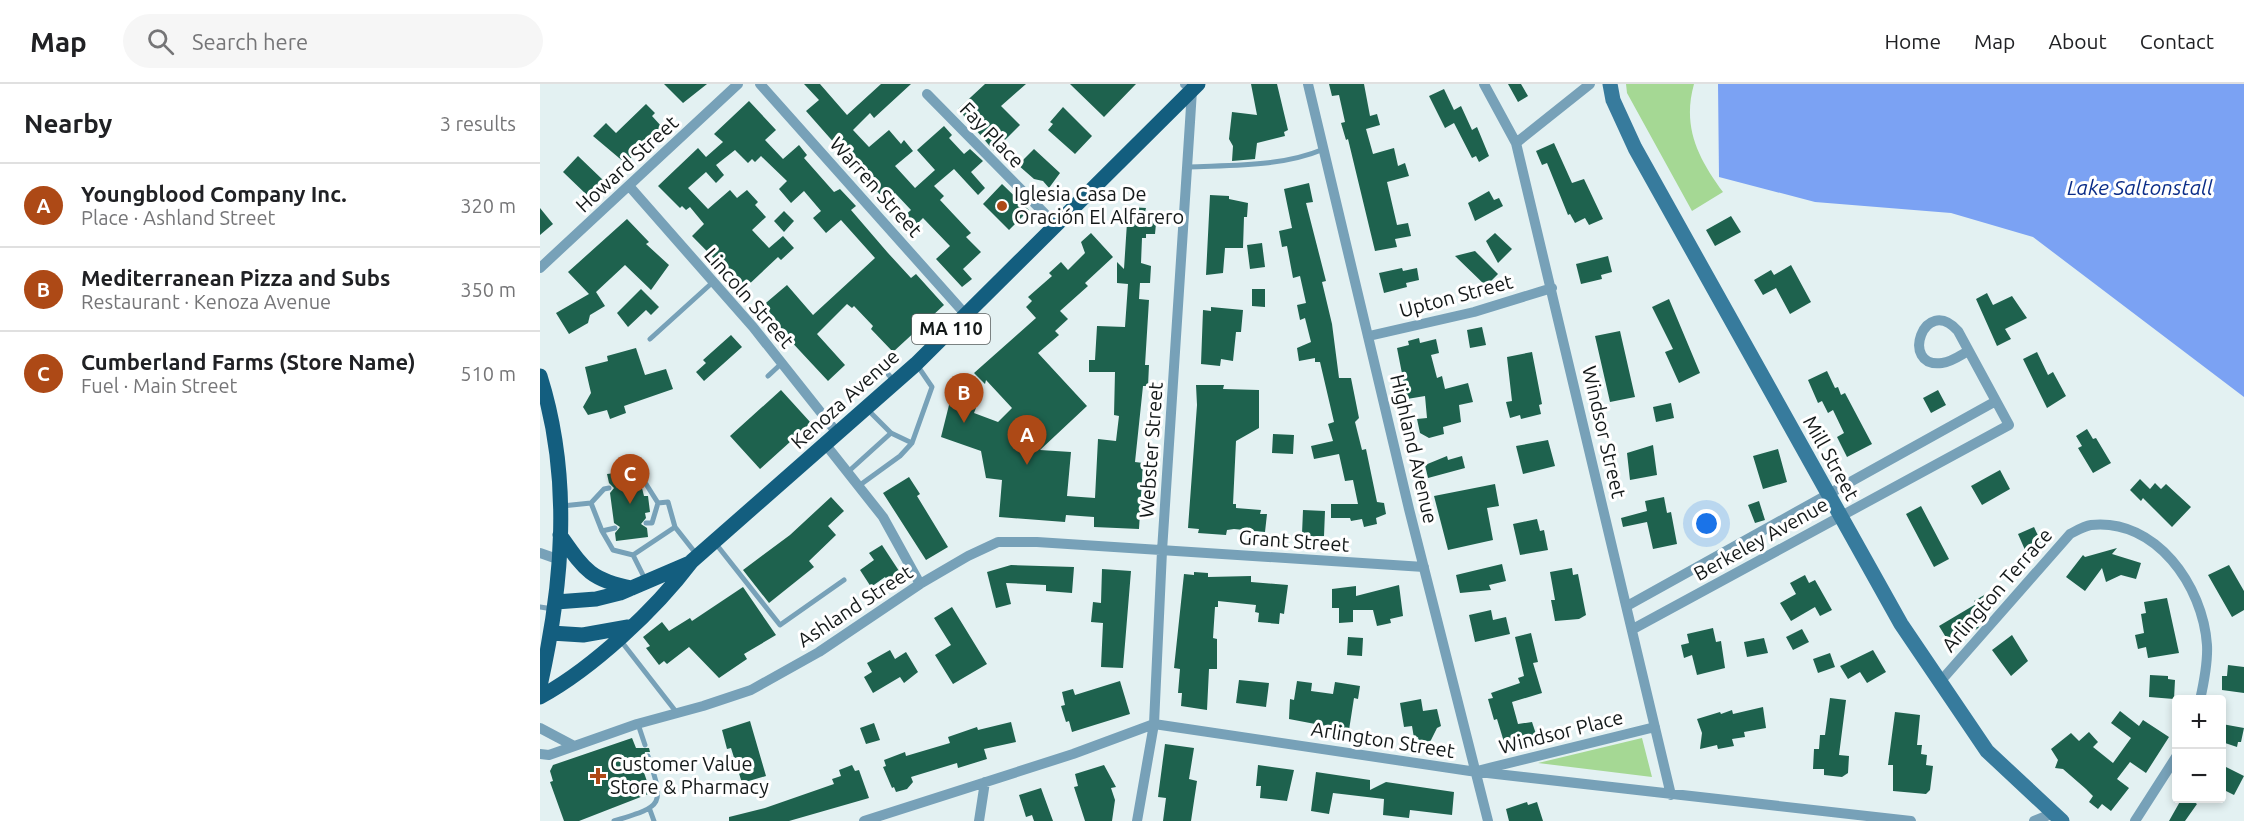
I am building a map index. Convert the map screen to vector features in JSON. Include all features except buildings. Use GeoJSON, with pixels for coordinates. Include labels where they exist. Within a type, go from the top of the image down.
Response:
{"type":"FeatureCollection","features":[{"type":"Feature","properties":{"kind":"main road","name":"Mill Street"},"geometry":{"type":"LineString","coordinates":[[1610,84],[1613,100],[1635,148],[1901,624],[1987,751],[2055,818]]}},
{"type":"Feature","properties":{"kind":"main road","name":"Kenoza Avenue"},"geometry":{"type":"LineString","coordinates":[[540,697],[567,682],[618,637],[671,589],[695,559],[916,364],[1057,226],[1192,86]]}},
{"type":"Feature","properties":{"kind":"main road"},"geometry":{"type":"LineString","coordinates":[[540,376],[560,506],[560,560],[550,606],[551,633],[540,686]]}},
{"type":"Feature","properties":{"kind":"main road"},"geometry":{"type":"LineString","coordinates":[[560,535],[589,572],[606,583],[639,585]]}},
{"type":"Feature","properties":{"kind":"main road","name":"Kenoza Avenue"},"geometry":{"type":"LineString","coordinates":[[550,606],[596,599],[639,585],[695,559]]}},
{"type":"Feature","properties":{"kind":"main road"},"geometry":{"type":"LineString","coordinates":[[551,633],[583,635],[630,626]]}},
{"type":"Feature","properties":{"kind":"street","name":"Howard Street"},"geometry":{"type":"LineString","coordinates":[[540,268],[630,187],[738,84]]}},
{"type":"Feature","properties":{"kind":"street","name":"Warren Street"},"geometry":{"type":"LineString","coordinates":[[760,84],[966,315]]}},
{"type":"Feature","properties":{"kind":"street","name":"Highland Avenue"},"geometry":{"type":"LineString","coordinates":[[1308,84],[1424,567],[1488,821]]}},
{"type":"Feature","properties":{"kind":"street","name":"Windsor Street"},"geometry":{"type":"LineString","coordinates":[[1484,84],[1516,143],[1671,795]]}},
{"type":"Feature","properties":{"kind":"street"},"geometry":{"type":"LineString","coordinates":[[1516,143],[1590,84]]}},
{"type":"Feature","properties":{"kind":"street","name":"Webster Street"},"geometry":{"type":"LineString","coordinates":[[1137,821],[1154,724],[1162,551],[1192,86]]}},
{"type":"Feature","properties":{"kind":"street","name":"Fay Place"},"geometry":{"type":"LineString","coordinates":[[927,94],[1057,226]]}},
{"type":"Feature","properties":{"kind":"street","name":"Lincoln Street"},"geometry":{"type":"LineString","coordinates":[[630,187],[782,363],[838,434]]}},
{"type":"Feature","properties":{"kind":"street","name":"Upton Street"},"geometry":{"type":"LineString","coordinates":[[1369,336],[1474,312],[1552,288]]}},
{"type":"Feature","properties":{"kind":"street","name":"Berkeley Avenue"},"geometry":{"type":"LineString","coordinates":[[1633,629],[2009,425],[1958,331],[1946,322],[1932,323],[1919,337],[1920,350],[1934,363],[1947,362],[1968,351]]}},
{"type":"Feature","properties":{"kind":"street","name":"Berkeley Avenue"},"geometry":{"type":"LineString","coordinates":[[1627,606],[1996,401]]}},
{"type":"Feature","properties":{"kind":"street"},"geometry":{"type":"LineString","coordinates":[[826,445],[884,517],[920,584]]}},
{"type":"Feature","properties":{"kind":"street","name":"Arlington Terrace"},"geometry":{"type":"LineString","coordinates":[[1939,683],[2070,534],[2090,525],[2110,526],[2139,535],[2164,549],[2186,578],[2200,610],[2205,636],[2205,675],[2201,695]]}},
{"type":"Feature","properties":{"kind":"street","name":"Ashland Street"},"geometry":{"type":"LineString","coordinates":[[540,754],[549,755],[638,724],[751,690],[776,678],[920,584],[968,556],[998,542],[1162,551]]}},
{"type":"Feature","properties":{"kind":"street","name":"Grant Street"},"geometry":{"type":"LineString","coordinates":[[1162,551],[1424,567]]}},
{"type":"Feature","properties":{"kind":"street"},"geometry":{"type":"LineString","coordinates":[[540,553],[560,560]]}},
{"type":"Feature","properties":{"kind":"street","name":"Arlington Street"},"geometry":{"type":"LineString","coordinates":[[864,821],[1154,724],[1475,772],[1841,818],[1911,821]]}},
{"type":"Feature","properties":{"kind":"street","name":"Windsor Place"},"geometry":{"type":"LineString","coordinates":[[1475,772],[1655,727]]}},
{"type":"Feature","properties":{"kind":"street"},"geometry":{"type":"LineString","coordinates":[[540,728],[574,746]]}},
{"type":"Feature","properties":{"kind":"street"},"geometry":{"type":"LineString","coordinates":[[2135,821],[2172,763]]}},
{"type":"Feature","properties":{"kind":"street"},"geometry":{"type":"LineString","coordinates":[[979,821],[985,782]]}},
{"type":"Feature","properties":{"kind":"street"},"geometry":{"type":"LineString","coordinates":[[2034,821],[2055,818]]}},
{"type":"Feature","properties":{"kind":"lane"},"geometry":{"type":"LineString","coordinates":[[1188,167],[1265,163],[1306,156],[1324,149]]}},
{"type":"Feature","properties":{"kind":"lane"},"geometry":{"type":"LineString","coordinates":[[650,339],[712,282]]}},
{"type":"Feature","properties":{"kind":"lane"},"geometry":{"type":"LineString","coordinates":[[768,376],[782,363]]}},
{"type":"Feature","properties":{"kind":"lane"},"geometry":{"type":"LineString","coordinates":[[860,485],[900,456],[912,443],[932,387],[916,364]]}},
{"type":"Feature","properties":{"kind":"lane"},"geometry":{"type":"LineString","coordinates":[[881,366],[895,382]]}},
{"type":"Feature","properties":{"kind":"lane"},"geometry":{"type":"LineString","coordinates":[[866,409],[891,433],[912,443]]}},
{"type":"Feature","properties":{"kind":"lane"},"geometry":{"type":"LineString","coordinates":[[849,471],[891,433]]}},
{"type":"Feature","properties":{"kind":"lane"},"geometry":{"type":"LineString","coordinates":[[642,483],[646,483],[658,503],[652,523],[646,524]]}},
{"type":"Feature","properties":{"kind":"lane"},"geometry":{"type":"LineString","coordinates":[[560,506],[591,503],[604,489],[609,488]]}},
{"type":"Feature","properties":{"kind":"lane"},"geometry":{"type":"LineString","coordinates":[[658,503],[668,502],[675,527],[695,559]]}},
{"type":"Feature","properties":{"kind":"lane"},"geometry":{"type":"LineString","coordinates":[[591,503],[602,531],[613,550],[633,555],[675,527]]}},
{"type":"Feature","properties":{"kind":"lane"},"geometry":{"type":"LineString","coordinates":[[602,531],[615,528]]}},
{"type":"Feature","properties":{"kind":"lane"},"geometry":{"type":"LineString","coordinates":[[715,543],[780,625],[844,580]]}},
{"type":"Feature","properties":{"kind":"lane"},"geometry":{"type":"LineString","coordinates":[[633,555],[639,585]]}},
{"type":"Feature","properties":{"kind":"lane"},"geometry":{"type":"LineString","coordinates":[[618,637],[677,713]]}},
{"type":"Feature","properties":{"kind":"lane"},"geometry":{"type":"LineString","coordinates":[[638,724],[645,745]]}},
{"type":"Feature","properties":{"kind":"lane"},"geometry":{"type":"LineString","coordinates":[[614,821],[650,810],[660,791],[648,756]]}},
{"type":"Feature","properties":{"kind":"lane"},"geometry":{"type":"LineString","coordinates":[[650,810],[654,821]]}},
{"type":"Feature","properties":{"kind":"green space"},"geometry":{"type":"Polygon","coordinates":[[[1626,84],[1694,84],[1690,114],[1691,128],[1706,167],[1723,192],[1692,211],[1627,93],[1626,84]]]}},
{"type":"Feature","properties":{"kind":"green space"},"geometry":{"type":"Polygon","coordinates":[[[1642,738],[1652,777],[1538,763],[1642,738]]]}},
{"type":"Feature","properties":{"kind":"water","name":"Lake Saltonstall"},"geometry":{"type":"Polygon","coordinates":[[[1718,84],[2244,84],[2244,397],[2033,237],[1951,213],[1815,202],[1719,177],[1718,84]]]}},
{"type":"Feature","properties":{"kind":"place","name":"Iglesia Casa De Oración El Alfarero"},"geometry":{"type":"Point","coordinates":[1002,206]}},
{"type":"Feature","properties":{"kind":"place","name":"Mediterranean Pizza and Subs"},"geometry":{"type":"Point","coordinates":[964,423]}},
{"type":"Feature","properties":{"kind":"place","name":"Youngblood Company Inc."},"geometry":{"type":"Point","coordinates":[1027,465]}},
{"type":"Feature","properties":{"kind":"place","name":"Cumberland Farms (Store Name)"},"geometry":{"type":"Point","coordinates":[630,504]}},
{"type":"Feature","properties":{"kind":"place","name":"Customer Value Store & Pharmacy"},"geometry":{"type":"Point","coordinates":[598,776]}}]}
